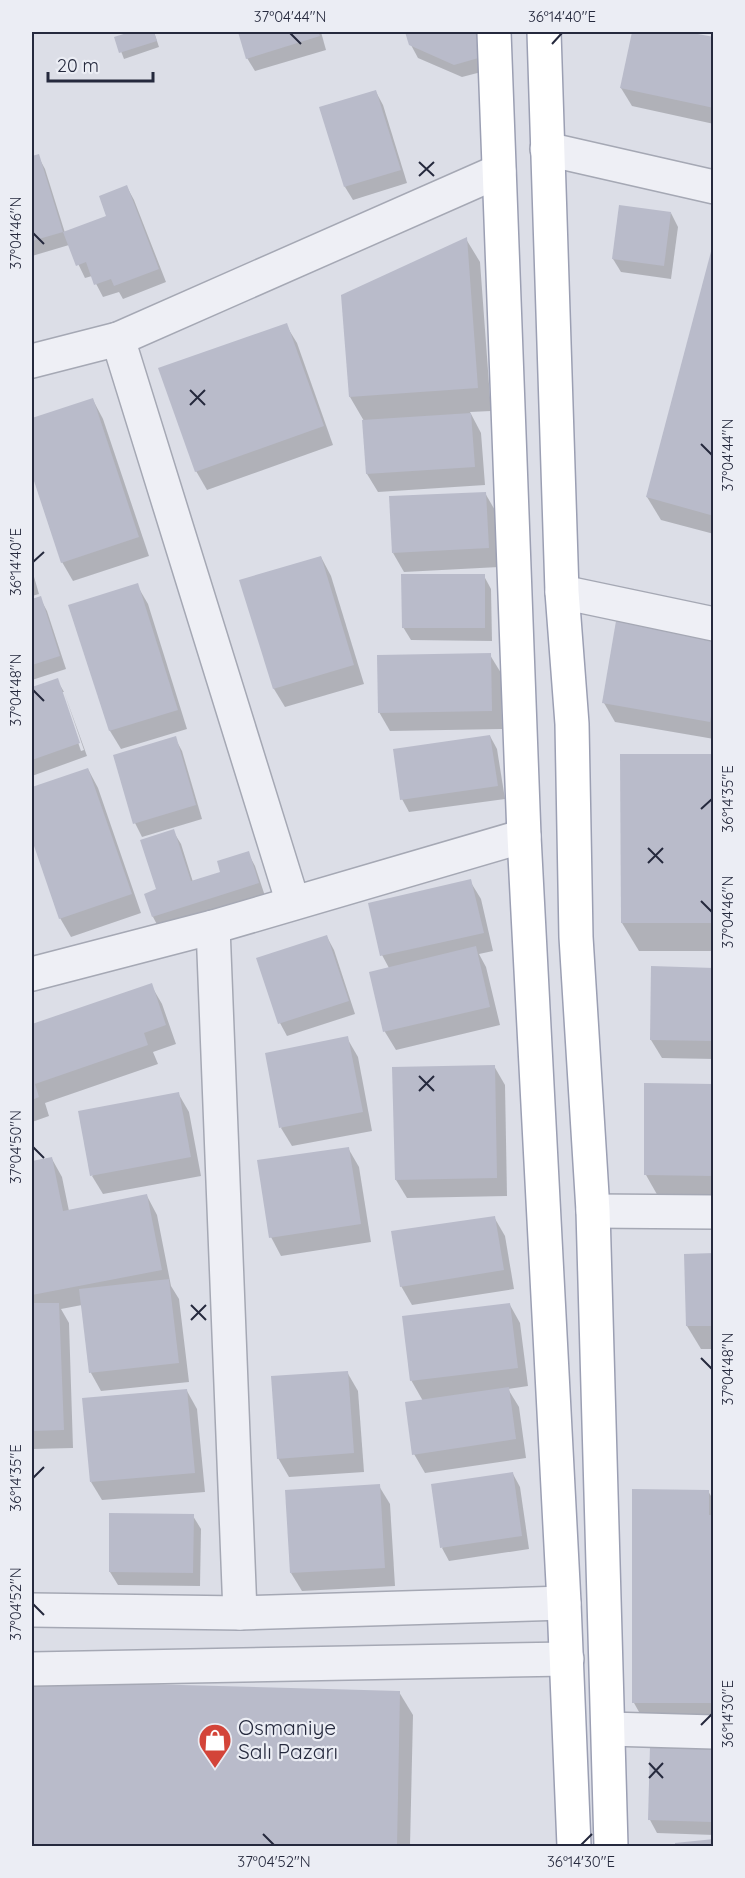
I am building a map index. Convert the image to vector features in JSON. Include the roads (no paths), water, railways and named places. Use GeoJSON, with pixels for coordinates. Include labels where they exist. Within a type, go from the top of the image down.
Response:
{"type":"FeatureCollection","features":[{"type":"Feature","properties":{"kind":"main road"},"geometry":{"type":"LineString","coordinates":[[494,32],[524,836],[567,1659],[574,1846]]}},
{"type":"Feature","properties":{"kind":"main road"},"geometry":{"type":"LineString","coordinates":[[544,32],[562,592],[572,724],[576,937],[593,1211],[609,1729],[610,1846]]}},
{"type":"Feature","properties":{"kind":"street"},"geometry":{"type":"LineString","coordinates":[[547,149],[714,188]]}},
{"type":"Feature","properties":{"kind":"street"},"geometry":{"type":"LineString","coordinates":[[32,361],[118,339],[499,171]]}},
{"type":"Feature","properties":{"kind":"street"},"geometry":{"type":"LineString","coordinates":[[118,339],[293,903]]}},
{"type":"Feature","properties":{"kind":"street"},"geometry":{"type":"LineString","coordinates":[[562,592],[714,624]]}},
{"type":"Feature","properties":{"kind":"street"},"geometry":{"type":"LineString","coordinates":[[34,967],[213,927],[524,836]]}},
{"type":"Feature","properties":{"kind":"street"},"geometry":{"type":"LineString","coordinates":[[213,927],[240,1613]]}},
{"type":"Feature","properties":{"kind":"street"},"geometry":{"type":"LineString","coordinates":[[593,1211],[714,1212]]}},
{"type":"Feature","properties":{"kind":"street"},"geometry":{"type":"LineString","coordinates":[[32,1610],[240,1613],[564,1603]]}},
{"type":"Feature","properties":{"kind":"street"},"geometry":{"type":"LineString","coordinates":[[32,1669],[567,1659]]}},
{"type":"Feature","properties":{"kind":"street"},"geometry":{"type":"LineString","coordinates":[[609,1729],[714,1732]]}},
{"type":"Feature","properties":{"kind":"place","name":"Osmaniye Salı Pazarı"},"geometry":{"type":"Point","coordinates":[215,1769]}}]}
